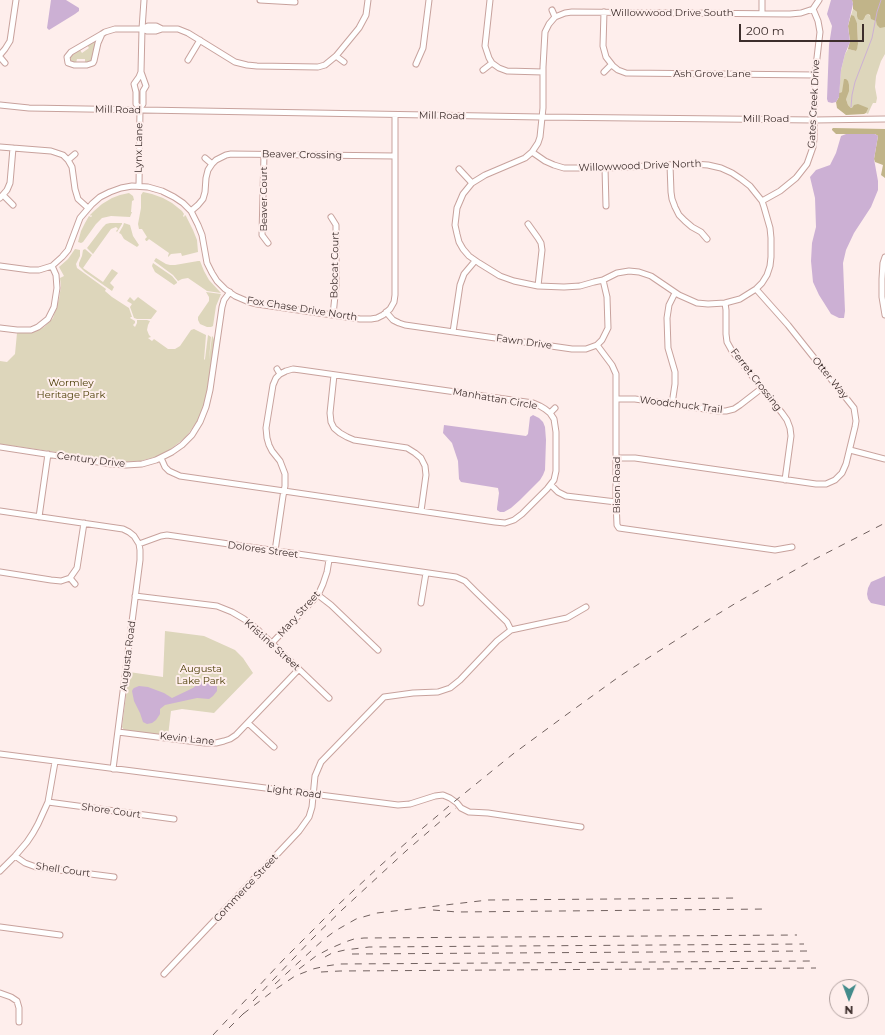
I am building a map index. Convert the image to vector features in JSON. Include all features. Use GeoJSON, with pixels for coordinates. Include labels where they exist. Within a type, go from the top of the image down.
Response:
{"type":"FeatureCollection","features":[{"type":"Feature","properties":{"kind":"street"},"geometry":{"type":"LineString","coordinates":[[5,63],[0,56],[10,41],[16,0]]}},
{"type":"Feature","properties":{"kind":"street"},"geometry":{"type":"LineString","coordinates":[[141,72],[134,84],[136,104],[140,109],[143,104],[146,86],[141,72],[144,0]]}},
{"type":"Feature","properties":{"kind":"street"},"geometry":{"type":"LineString","coordinates":[[260,0],[295,2]]}},
{"type":"Feature","properties":{"kind":"street"},"geometry":{"type":"LineString","coordinates":[[102,34],[98,43],[93,64],[74,65],[68,63],[67,58],[71,52],[105,32],[115,29],[142,29],[148,26],[156,26],[162,29],[183,30],[235,62],[247,65],[272,67],[318,67],[325,65],[336,56],[363,22],[366,15],[368,0]]}},
{"type":"Feature","properties":{"kind":"street"},"geometry":{"type":"LineString","coordinates":[[416,64],[423,48],[429,0]]}},
{"type":"Feature","properties":{"kind":"street"},"geometry":{"type":"LineString","coordinates":[[490,0],[485,46],[492,63],[498,68],[507,71],[543,72]]}},
{"type":"Feature","properties":{"kind":"street"},"geometry":{"type":"LineString","coordinates":[[762,0],[762,13]]}},
{"type":"Feature","properties":{"kind":"street"},"geometry":{"type":"LineString","coordinates":[[813,9],[819,0]]}},
{"type":"Feature","properties":{"kind":"street","name":"Willowwood Drive South"},"geometry":{"type":"LineString","coordinates":[[556,17],[572,12],[795,14],[813,9]]}},
{"type":"Feature","properties":{"kind":"street","name":"Gates Creek Drive"},"geometry":{"type":"LineString","coordinates":[[762,201],[789,185],[796,178],[803,170],[813,147],[814,75],[820,28],[813,9]]}},
{"type":"Feature","properties":{"kind":"street"},"geometry":{"type":"LineString","coordinates":[[532,152],[540,137],[543,108],[545,32],[549,24],[556,17],[552,10]]}},
{"type":"Feature","properties":{"kind":"street"},"geometry":{"type":"LineString","coordinates":[[604,12],[604,51],[611,65],[604,72]]}},
{"type":"Feature","properties":{"kind":"street"},"geometry":{"type":"LineString","coordinates":[[188,60],[200,40]]}},
{"type":"Feature","properties":{"kind":"street"},"geometry":{"type":"LineString","coordinates":[[336,56],[344,62]]}},
{"type":"Feature","properties":{"kind":"street"},"geometry":{"type":"LineString","coordinates":[[483,70],[492,63]]}},
{"type":"Feature","properties":{"kind":"street","name":"Ash Grove Lane"},"geometry":{"type":"LineString","coordinates":[[611,65],[618,70],[630,73],[814,75]]}},
{"type":"Feature","properties":{"kind":"street","name":"Mill Road"},"geometry":{"type":"LineString","coordinates":[[0,105],[29,108],[395,115],[814,120],[885,119]]}},
{"type":"Feature","properties":{"kind":"street","name":"Lynx Lane"},"geometry":{"type":"LineString","coordinates":[[139,186],[140,109]]}},
{"type":"Feature","properties":{"kind":"street"},"geometry":{"type":"LineString","coordinates":[[386,312],[393,303],[395,295],[395,115]]}},
{"type":"Feature","properties":{"kind":"street"},"geometry":{"type":"LineString","coordinates":[[0,147],[51,151],[63,155],[68,160],[74,173],[76,194],[81,202],[88,208]]}},
{"type":"Feature","properties":{"kind":"street"},"geometry":{"type":"LineString","coordinates":[[13,148],[10,182],[7,190],[2,196],[13,205]]}},
{"type":"Feature","properties":{"kind":"street","name":"Willowwood Drive North"},"geometry":{"type":"LineString","coordinates":[[532,152],[545,161],[564,168],[604,168],[705,164],[721,168],[732,173],[750,186],[762,201],[768,217],[772,238],[770,266],[767,275],[756,289],[740,299],[725,303],[708,304],[689,300],[675,293],[651,276],[639,272],[629,271],[617,273],[603,280],[580,286],[564,288],[538,286],[514,281],[500,276],[475,261],[463,249],[459,242],[455,225],[457,208],[466,188],[482,176],[525,158],[532,152]]}},
{"type":"Feature","properties":{"kind":"street"},"geometry":{"type":"LineString","coordinates":[[68,160],[74,154]]}},
{"type":"Feature","properties":{"kind":"street","name":"Beaver Crossing"},"geometry":{"type":"LineString","coordinates":[[212,164],[216,160],[231,154],[395,156]]}},
{"type":"Feature","properties":{"kind":"street","name":"Beaver Court"},"geometry":{"type":"LineString","coordinates":[[264,154],[262,235],[268,243]]}},
{"type":"Feature","properties":{"kind":"street"},"geometry":{"type":"LineString","coordinates":[[191,211],[198,205],[205,192],[208,170],[212,164],[205,158]]}},
{"type":"Feature","properties":{"kind":"street"},"geometry":{"type":"LineString","coordinates":[[670,165],[671,192],[675,207],[685,222],[701,232],[707,238]]}},
{"type":"Feature","properties":{"kind":"street"},"geometry":{"type":"LineString","coordinates":[[604,168],[606,206]]}},
{"type":"Feature","properties":{"kind":"street"},"geometry":{"type":"LineString","coordinates":[[459,169],[472,183]]}},
{"type":"Feature","properties":{"kind":"street","name":"Fox Chase Drive North"},"geometry":{"type":"LineString","coordinates":[[52,266],[68,250],[80,218],[100,197],[122,188],[132,186],[148,187],[162,191],[178,200],[191,211],[200,230],[207,263],[212,273],[217,281],[230,292],[242,299],[257,304],[360,319],[371,319],[386,312]]}},
{"type":"Feature","properties":{"kind":"street","name":"Bobcat Court"},"geometry":{"type":"LineString","coordinates":[[331,217],[336,226],[336,290],[333,314]]}},
{"type":"Feature","properties":{"kind":"street"},"geometry":{"type":"LineString","coordinates":[[528,224],[541,243],[542,258],[538,286]]}},
{"type":"Feature","properties":{"kind":"street"},"geometry":{"type":"LineString","coordinates":[[885,257],[882,271],[882,302],[885,315]]}},
{"type":"Feature","properties":{"kind":"street"},"geometry":{"type":"LineString","coordinates":[[453,332],[460,285],[464,274],[475,261]]}},
{"type":"Feature","properties":{"kind":"street"},"geometry":{"type":"LineString","coordinates":[[0,266],[30,270],[39,270],[52,266],[56,275],[57,288],[54,307],[48,319],[38,327],[24,331],[0,328]]}},
{"type":"Feature","properties":{"kind":"street"},"geometry":{"type":"LineString","coordinates":[[597,345],[602,340],[608,328],[608,301],[603,280]]}},
{"type":"Feature","properties":{"kind":"street","name":"Otter Way"},"geometry":{"type":"LineString","coordinates":[[617,458],[635,458],[816,484],[836,482],[846,464],[850,450],[856,421],[854,408],[788,325],[756,289]]}},
{"type":"Feature","properties":{"kind":"street","name":"Century Drive"},"geometry":{"type":"LineString","coordinates":[[0,447],[126,465],[142,464],[160,458],[177,448],[192,435],[200,422],[206,407],[210,390],[222,308],[224,300],[230,292]]}},
{"type":"Feature","properties":{"kind":"street"},"geometry":{"type":"LineString","coordinates":[[672,404],[675,372],[668,348],[667,318],[669,305],[675,293]]}},
{"type":"Feature","properties":{"kind":"street","name":"Ferret Crossing"},"geometry":{"type":"LineString","coordinates":[[725,303],[727,342],[732,351],[782,413],[790,428],[791,436],[785,480]]}},
{"type":"Feature","properties":{"kind":"street","name":"Fawn Drive"},"geometry":{"type":"LineString","coordinates":[[386,312],[393,320],[405,325],[572,350],[586,349],[597,345]]}},
{"type":"Feature","properties":{"kind":"street","name":"Bison Road"},"geometry":{"type":"LineString","coordinates":[[597,345],[614,370],[616,380],[616,502],[617,525],[619,528],[775,550],[792,548]]}},
{"type":"Feature","properties":{"kind":"street"},"geometry":{"type":"LineString","coordinates":[[276,551],[285,474],[280,461],[269,445],[266,428],[272,385],[280,374],[277,369]]}},
{"type":"Feature","properties":{"kind":"street","name":"Manhattan Circle"},"geometry":{"type":"LineString","coordinates":[[280,374],[293,369],[540,406],[550,413],[554,419],[556,432],[556,472],[551,485]]}},
{"type":"Feature","properties":{"kind":"street"},"geometry":{"type":"LineString","coordinates":[[334,375],[330,413],[331,422],[334,428],[346,437],[354,440],[407,448],[415,452],[421,458],[425,466],[426,475],[421,511]]}},
{"type":"Feature","properties":{"kind":"street","name":"Woodchuck Trail"},"geometry":{"type":"LineString","coordinates":[[616,399],[635,399],[726,411],[734,409],[762,388]]}},
{"type":"Feature","properties":{"kind":"street"},"geometry":{"type":"LineString","coordinates":[[550,413],[555,408]]}},
{"type":"Feature","properties":{"kind":"street"},"geometry":{"type":"LineString","coordinates":[[850,450],[885,459]]}},
{"type":"Feature","properties":{"kind":"street"},"geometry":{"type":"LineString","coordinates":[[39,517],[48,454]]}},
{"type":"Feature","properties":{"kind":"street"},"geometry":{"type":"LineString","coordinates":[[160,458],[169,471],[180,476],[494,522],[510,522],[522,514],[551,485],[558,492],[566,496],[616,502]]}},
{"type":"Feature","properties":{"kind":"street"},"geometry":{"type":"LineString","coordinates":[[0,511],[123,529],[134,536],[139,544]]}},
{"type":"Feature","properties":{"kind":"street"},"geometry":{"type":"LineString","coordinates":[[0,572],[61,581],[70,578],[77,568],[84,523]]}},
{"type":"Feature","properties":{"kind":"street","name":"Dolores Street"},"geometry":{"type":"LineString","coordinates":[[139,544],[161,536],[167,536],[456,577],[465,581],[507,622],[511,630]]}},
{"type":"Feature","properties":{"kind":"street","name":"Augusta Road"},"geometry":{"type":"LineString","coordinates":[[113,769],[136,596],[140,555],[139,544]]}},
{"type":"Feature","properties":{"kind":"street","name":"Mary Street"},"geometry":{"type":"LineString","coordinates":[[272,643],[318,595],[327,572],[329,560]]}},
{"type":"Feature","properties":{"kind":"street"},"geometry":{"type":"LineString","coordinates":[[421,603],[426,573]]}},
{"type":"Feature","properties":{"kind":"street"},"geometry":{"type":"LineString","coordinates":[[70,578],[75,584]]}},
{"type":"Feature","properties":{"kind":"street"},"geometry":{"type":"LineString","coordinates":[[318,595],[331,605],[378,650]]}},
{"type":"Feature","properties":{"kind":"street","name":"Kristine Street"},"geometry":{"type":"LineString","coordinates":[[136,596],[217,606],[232,612],[256,628],[329,698]]}},
{"type":"Feature","properties":{"kind":"street"},"geometry":{"type":"LineString","coordinates":[[511,630],[567,618],[586,607]]}},
{"type":"Feature","properties":{"kind":"street","name":"Commerce Street"},"geometry":{"type":"LineString","coordinates":[[164,974],[299,831],[309,817],[312,807],[315,776],[321,762],[375,705],[384,697],[413,693],[438,692],[450,688],[460,680],[497,641],[511,630]]}},
{"type":"Feature","properties":{"kind":"street","name":"Kevin Lane"},"geometry":{"type":"LineString","coordinates":[[118,732],[216,743],[230,739],[248,723],[299,669]]}},
{"type":"Feature","properties":{"kind":"street"},"geometry":{"type":"LineString","coordinates":[[248,723],[274,747]]}},
{"type":"Feature","properties":{"kind":"street","name":"Light Road"},"geometry":{"type":"LineString","coordinates":[[0,754],[398,805],[410,804],[443,795],[455,801],[461,808],[469,812],[488,813],[581,827]]}},
{"type":"Feature","properties":{"kind":"street"},"geometry":{"type":"LineString","coordinates":[[0,871],[34,833],[48,802],[55,762]]}},
{"type":"Feature","properties":{"kind":"street","name":"Shore Court"},"geometry":{"type":"LineString","coordinates":[[48,802],[174,819]]}},
{"type":"Feature","properties":{"kind":"street","name":"Shell Court"},"geometry":{"type":"LineString","coordinates":[[15,856],[25,863],[36,867],[114,877]]}},
{"type":"Feature","properties":{"kind":"street"},"geometry":{"type":"LineString","coordinates":[[0,927],[60,935]]}},
{"type":"Feature","properties":{"kind":"street"},"geometry":{"type":"LineString","coordinates":[[0,993],[17,1001],[19,1008],[19,1022]]}},
{"type":"Feature","properties":{"kind":"green space"},"geometry":{"type":"Polygon","coordinates":[[[853,9],[857,12],[857,16],[865,17],[868,14],[883,27],[885,27],[885,54],[876,76],[875,87],[877,98],[876,103],[873,103],[868,114],[866,113],[868,109],[851,108],[842,92],[839,93],[841,70],[845,54],[848,49],[856,51],[858,44],[857,23],[851,15],[853,9]]]}},
{"type":"Feature","properties":{"kind":"green space"},"geometry":{"type":"Polygon","coordinates":[[[93,41],[96,43],[92,61],[85,63],[85,59],[77,59],[76,63],[70,62],[70,55],[80,50],[82,53],[89,48],[87,45],[93,41]]]}},
{"type":"Feature","properties":{"kind":"green space"},"geometry":{"type":"Polygon","coordinates":[[[143,192],[163,198],[182,211],[184,214],[183,216],[186,216],[197,240],[198,252],[182,256],[181,253],[171,254],[168,257],[169,253],[149,239],[146,241],[145,239],[147,237],[142,229],[139,229],[138,224],[141,208],[141,195],[143,192]]]}},
{"type":"Feature","properties":{"kind":"green space"},"geometry":{"type":"Polygon","coordinates":[[[129,193],[133,196],[134,200],[132,201],[132,212],[130,217],[111,216],[102,218],[83,242],[78,242],[85,223],[89,216],[92,216],[90,215],[94,211],[112,198],[129,193]]]}},
{"type":"Feature","properties":{"kind":"green space"},"geometry":{"type":"Polygon","coordinates":[[[110,223],[122,224],[117,232],[116,231],[118,229],[116,227],[111,229],[93,254],[87,248],[103,227],[110,223]]]}},
{"type":"Feature","properties":{"kind":"green space"},"geometry":{"type":"Polygon","coordinates":[[[124,223],[130,225],[133,236],[139,245],[137,247],[124,239],[119,233],[124,223]]]}},
{"type":"Feature","properties":{"kind":"green space","name":"Wormley Heritage Park"},"geometry":{"type":"Polygon","coordinates":[[[75,249],[80,250],[80,256],[76,264],[77,268],[106,289],[105,291],[112,297],[129,308],[132,317],[130,318],[135,321],[133,325],[135,327],[137,320],[150,321],[147,330],[151,337],[148,338],[152,341],[154,339],[168,349],[175,349],[180,346],[191,330],[194,329],[206,335],[204,360],[208,335],[211,337],[209,360],[212,336],[213,337],[213,351],[205,403],[198,420],[186,437],[167,452],[159,456],[140,461],[126,462],[0,444],[0,361],[7,362],[15,354],[17,333],[31,333],[44,327],[53,318],[59,299],[61,286],[60,278],[64,276],[59,267],[68,259],[75,249]]]}},
{"type":"Feature","properties":{"kind":"green space"},"geometry":{"type":"Polygon","coordinates":[[[85,249],[92,255],[83,268],[103,282],[112,269],[118,273],[110,283],[114,287],[112,291],[79,266],[83,250],[85,249]]]}},
{"type":"Feature","properties":{"kind":"green space"},"geometry":{"type":"Polygon","coordinates":[[[156,258],[170,265],[200,261],[209,280],[221,293],[207,291],[188,278],[178,281],[173,275],[154,261],[156,258]]]}},
{"type":"Feature","properties":{"kind":"green space"},"geometry":{"type":"Polygon","coordinates":[[[153,263],[172,276],[177,283],[174,285],[155,272],[152,266],[153,263]]]}},
{"type":"Feature","properties":{"kind":"green space"},"geometry":{"type":"Polygon","coordinates":[[[206,292],[221,294],[216,306],[213,326],[211,327],[200,324],[198,320],[198,317],[209,301],[209,297],[206,292]]]}},
{"type":"Feature","properties":{"kind":"green space"},"geometry":{"type":"Polygon","coordinates":[[[130,297],[134,301],[138,297],[157,311],[151,319],[134,318],[130,307],[132,304],[127,301],[130,297]]]}},
{"type":"Feature","properties":{"kind":"green space","name":"Augusta Lake Park"},"geometry":{"type":"Polygon","coordinates":[[[165,631],[204,636],[235,650],[243,658],[253,673],[214,713],[182,709],[171,711],[168,736],[124,730],[122,727],[129,672],[163,677],[165,631]]]}},
{"type":"Feature","properties":{"kind":"shaded area"},"geometry":{"type":"Polygon","coordinates":[[[51,0],[66,0],[79,8],[79,11],[49,30],[47,28],[51,0]]]}},
{"type":"Feature","properties":{"kind":"shaded area"},"geometry":{"type":"Polygon","coordinates":[[[831,0],[852,0],[853,4],[848,26],[850,42],[841,70],[839,97],[836,102],[832,103],[828,102],[827,99],[829,45],[832,26],[827,14],[831,0]]]}},
{"type":"Feature","properties":{"kind":"shaded area"},"geometry":{"type":"Polygon","coordinates":[[[852,0],[885,0],[885,27],[880,28],[876,21],[871,19],[870,15],[868,14],[863,20],[858,19],[857,12],[853,9],[852,0]]]}},
{"type":"Feature","properties":{"kind":"shaded area"},"geometry":{"type":"Polygon","coordinates":[[[851,15],[854,16],[857,23],[858,44],[856,51],[848,49],[850,41],[848,26],[851,15]]]}},
{"type":"Feature","properties":{"kind":"shaded area"},"geometry":{"type":"Polygon","coordinates":[[[844,79],[848,81],[849,85],[849,91],[846,99],[848,105],[851,108],[858,104],[868,108],[866,113],[846,115],[837,108],[836,102],[839,97],[839,93],[842,92],[844,79]]]}},
{"type":"Feature","properties":{"kind":"shaded area"},"geometry":{"type":"Polygon","coordinates":[[[833,128],[885,129],[885,178],[881,175],[883,165],[875,162],[874,159],[878,136],[875,134],[836,134],[832,130],[833,128]]]}},
{"type":"Feature","properties":{"kind":"shaded area"},"geometry":{"type":"Polygon","coordinates":[[[846,134],[875,134],[878,136],[874,159],[878,190],[871,207],[854,233],[846,250],[843,263],[845,311],[844,318],[839,318],[831,314],[813,282],[811,261],[812,243],[816,227],[815,198],[810,177],[816,170],[830,165],[836,153],[841,136],[846,134]]]}},
{"type":"Feature","properties":{"kind":"shaded area"},"geometry":{"type":"Polygon","coordinates":[[[533,415],[543,422],[545,427],[545,470],[540,480],[520,500],[511,508],[504,512],[500,512],[497,510],[499,493],[498,488],[461,482],[459,479],[458,461],[452,443],[443,433],[444,425],[526,436],[528,434],[530,417],[533,415]]]}},
{"type":"Feature","properties":{"kind":"shaded area"},"geometry":{"type":"Polygon","coordinates":[[[885,576],[885,606],[871,603],[867,594],[871,582],[885,576]]]}},
{"type":"Feature","properties":{"kind":"shaded area"},"geometry":{"type":"Polygon","coordinates":[[[205,678],[213,678],[217,691],[209,699],[197,698],[165,705],[160,709],[160,714],[156,720],[147,724],[143,722],[134,701],[132,691],[134,688],[139,686],[148,687],[164,693],[172,698],[193,688],[205,678]]]}},
{"type":"Feature","properties":{"kind":"waterway"},"geometry":{"type":"LineString","coordinates":[[851,107],[855,82],[872,38],[881,0]]}},
{"type":"Feature","properties":{"kind":"railway"},"geometry":{"type":"LineString","coordinates":[[213,1035],[284,959],[339,904],[424,827],[513,754],[620,676],[708,620],[813,560],[885,523]]}},
{"type":"Feature","properties":{"kind":"railway"},"geometry":{"type":"LineString","coordinates":[[253,1001],[343,909],[406,851],[456,808]]}},
{"type":"Feature","properties":{"kind":"railway"},"geometry":{"type":"LineString","coordinates":[[275,984],[335,931],[356,919],[377,913],[488,900],[739,898]]}},
{"type":"Feature","properties":{"kind":"railway"},"geometry":{"type":"LineString","coordinates":[[433,910],[457,912],[768,909]]}},
{"type":"Feature","properties":{"kind":"railway"},"geometry":{"type":"LineString","coordinates":[[299,969],[316,956],[329,949],[354,939],[364,938],[797,935]]}},
{"type":"Feature","properties":{"kind":"railway"},"geometry":{"type":"LineString","coordinates":[[325,957],[332,953],[345,950],[369,947],[804,944]]}},
{"type":"Feature","properties":{"kind":"railway"},"geometry":{"type":"LineString","coordinates":[[352,954],[809,951]]}},
{"type":"Feature","properties":{"kind":"railway"},"geometry":{"type":"LineString","coordinates":[[243,1014],[295,976],[313,969],[340,964],[812,961]]}},
{"type":"Feature","properties":{"kind":"railway"},"geometry":{"type":"LineString","coordinates":[[321,972],[816,968]]}},
{"type":"Feature","properties":{"kind":"railway"},"geometry":{"type":"LineString","coordinates":[[229,1028],[247,1010]]}}]}
